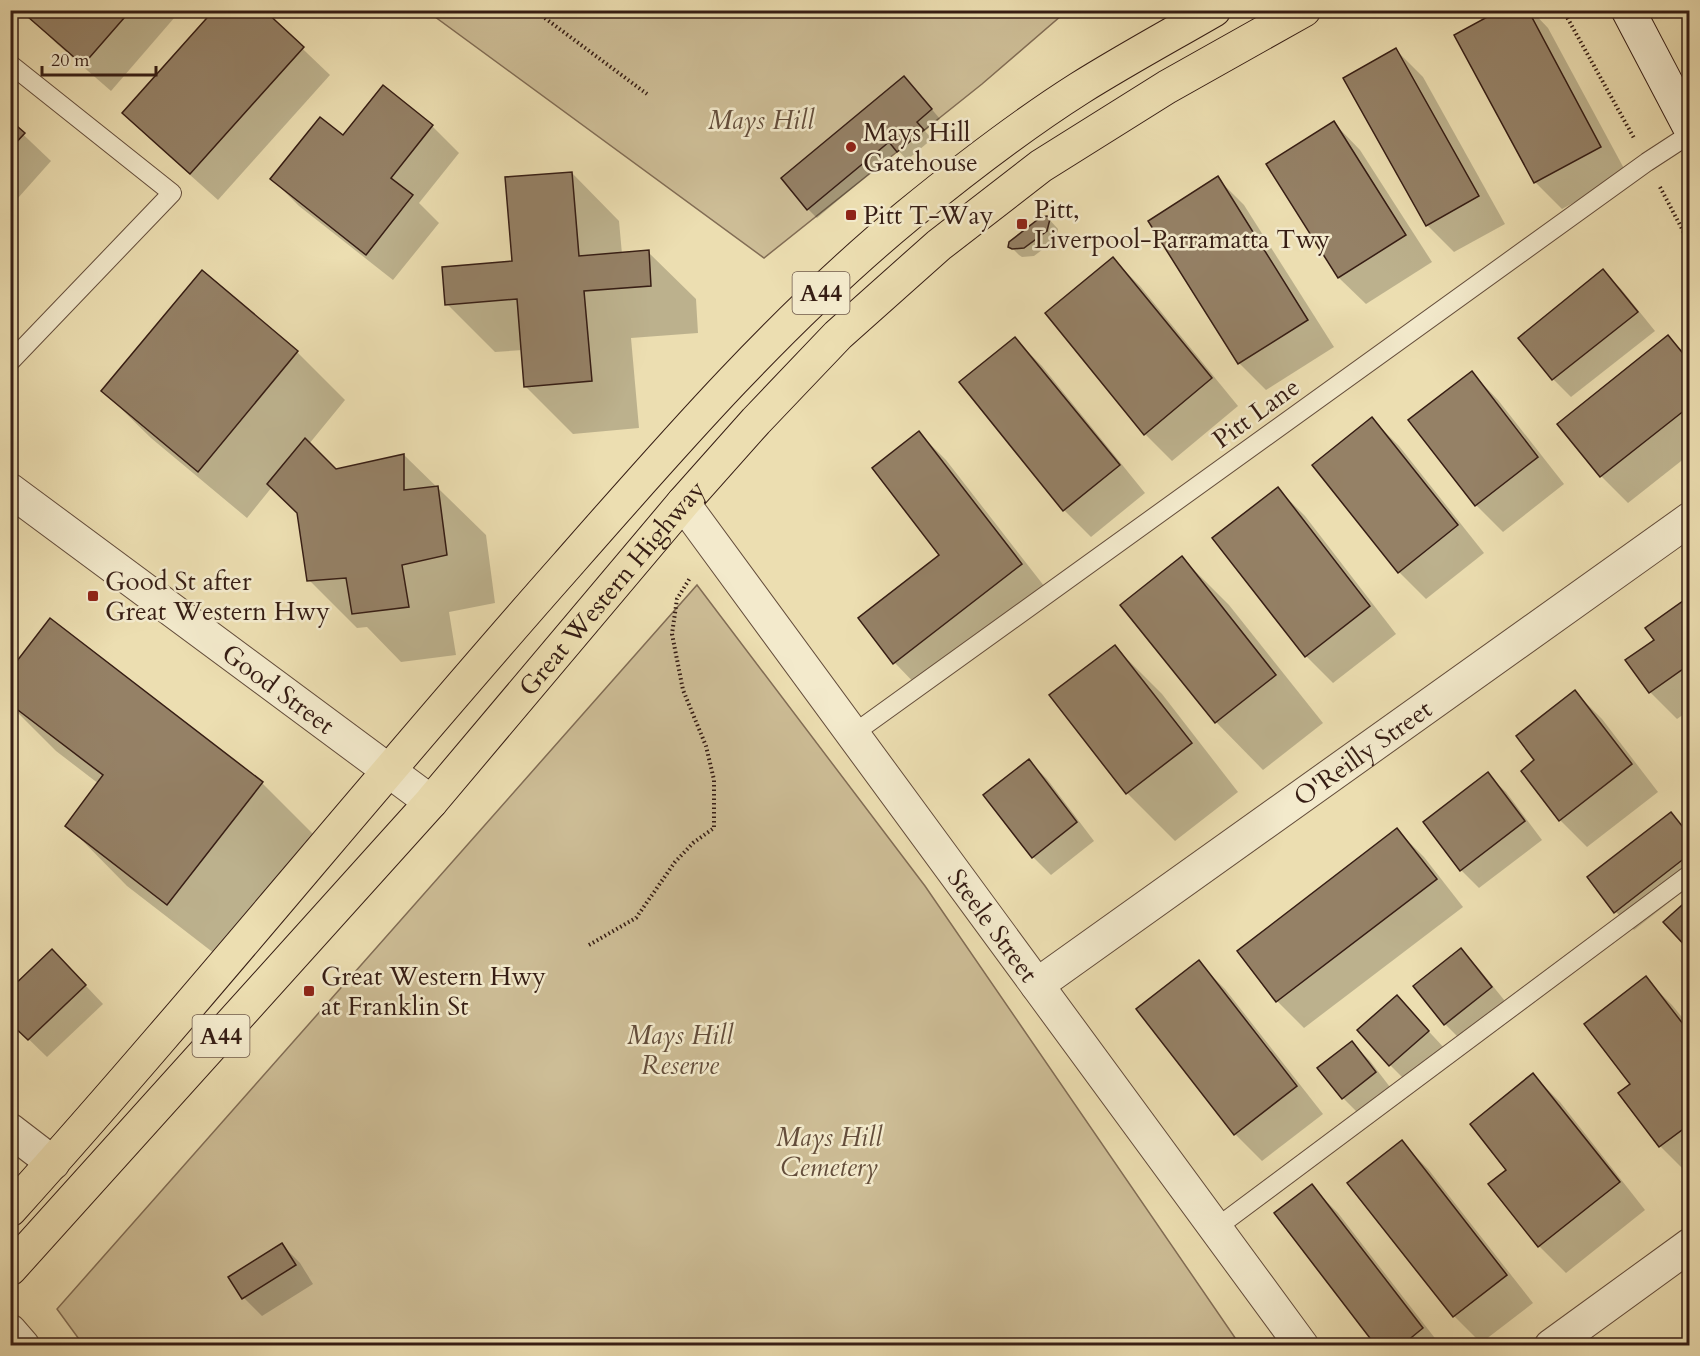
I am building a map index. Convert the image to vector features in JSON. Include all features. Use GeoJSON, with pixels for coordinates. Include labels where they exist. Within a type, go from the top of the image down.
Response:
{"type":"FeatureCollection","features":[{"type":"Feature","properties":{"kind":"highway","name":"Great Western Highway"},"geometry":{"type":"LineString","coordinates":[[10,1210],[520,617],[652,468],[738,376],[825,289],[907,216],[1008,139],[1080,89],[1214,10]]}},
{"type":"Feature","properties":{"kind":"highway","name":"Great Western Highway"},"geometry":{"type":"LineString","coordinates":[[10,1269],[431,802],[683,503],[756,421],[838,335],[890,287],[957,231],[1041,166],[1103,125],[1167,87],[1304,10]]}},
{"type":"Feature","properties":{"kind":"street"},"geometry":{"type":"LineString","coordinates":[[1628,10],[1689,128]]}},
{"type":"Feature","properties":{"kind":"street","name":"Good Street"},"geometry":{"type":"LineString","coordinates":[[10,490],[431,802]]}},
{"type":"Feature","properties":{"kind":"street","name":"Steele Street"},"geometry":{"type":"LineString","coordinates":[[683,503],[1302,1346]]}},
{"type":"Feature","properties":{"kind":"street","name":"O'Reilly Street"},"geometry":{"type":"LineString","coordinates":[[1037,985],[1689,519]]}},
{"type":"Feature","properties":{"kind":"street"},"geometry":{"type":"LineString","coordinates":[[10,1131],[52,1163]]}},
{"type":"Feature","properties":{"kind":"street"},"geometry":{"type":"LineString","coordinates":[[1551,1346],[1689,1245]]}},
{"type":"Feature","properties":{"kind":"street"},"geometry":{"type":"LineString","coordinates":[[10,1330],[23,1346]]}},
{"type":"Feature","properties":{"kind":"lane"},"geometry":{"type":"LineString","coordinates":[[10,64],[172,193],[10,362]]}},
{"type":"Feature","properties":{"kind":"lane","name":"Pitt Lane"},"geometry":{"type":"LineString","coordinates":[[853,734],[1689,134]]}},
{"type":"Feature","properties":{"kind":"lane"},"geometry":{"type":"LineString","coordinates":[[1216,1228],[1689,874]]}},
{"type":"Feature","properties":{"kind":"path"},"geometry":{"type":"LineString","coordinates":[[534,10],[647,94]]}},
{"type":"Feature","properties":{"kind":"path"},"geometry":{"type":"LineString","coordinates":[[1563,10],[1647,162],[1689,244]]}},
{"type":"Feature","properties":{"kind":"path"},"geometry":{"type":"LineString","coordinates":[[589,945],[636,918],[675,862],[693,843],[714,828],[714,780],[706,746],[683,690],[672,634],[677,599],[690,578]]}},
{"type":"Feature","properties":{"kind":"green space","name":"Mays Hill"},"geometry":{"type":"Polygon","coordinates":[[[1060,10],[1062,15],[982,84],[764,258],[427,11],[1060,10]]]}},
{"type":"Feature","properties":{"kind":"green space","name":"Mays Hill Reserve"},"geometry":{"type":"Polygon","coordinates":[[[697,585],[925,886],[1240,1345],[84,1346],[57,1309],[697,585]]]}},
{"type":"Feature","properties":{"kind":"building"},"geometry":{"type":"Polygon","coordinates":[[[34,10],[131,10],[83,65],[28,17],[34,10]]]}},
{"type":"Feature","properties":{"kind":"building"},"geometry":{"type":"Polygon","coordinates":[[[214,10],[264,10],[304,47],[190,174],[122,113],[214,10]]]}},
{"type":"Feature","properties":{"kind":"building"},"geometry":{"type":"Polygon","coordinates":[[[1500,10],[1528,10],[1601,147],[1534,183],[1454,35],[1500,10]]]}},
{"type":"Feature","properties":{"kind":"building"},"geometry":{"type":"Polygon","coordinates":[[[1396,48],[1479,196],[1426,226],[1343,78],[1396,48]]]}},
{"type":"Feature","properties":{"kind":"building","name":"Mays Hill Gatehouse"},"geometry":{"type":"Polygon","coordinates":[[[904,76],[932,109],[917,122],[924,130],[897,152],[889,142],[807,210],[781,178],[904,76]]]}},
{"type":"Feature","properties":{"kind":"building"},"geometry":{"type":"Polygon","coordinates":[[[383,85],[433,125],[391,178],[413,195],[366,255],[270,179],[320,117],[343,135],[383,85]]]}},
{"type":"Feature","properties":{"kind":"building"},"geometry":{"type":"Polygon","coordinates":[[[10,120],[25,133],[10,149],[10,120]]]}},
{"type":"Feature","properties":{"kind":"building"},"geometry":{"type":"Polygon","coordinates":[[[1334,121],[1406,235],[1338,278],[1266,164],[1334,121]]]}},
{"type":"Feature","properties":{"kind":"building"},"geometry":{"type":"Polygon","coordinates":[[[572,172],[579,256],[649,250],[651,286],[584,291],[592,381],[524,387],[517,299],[445,305],[442,267],[512,261],[505,177],[572,172]]]}},
{"type":"Feature","properties":{"kind":"building"},"geometry":{"type":"Polygon","coordinates":[[[1218,176],[1308,320],[1238,364],[1148,221],[1218,176]]]}},
{"type":"Feature","properties":{"kind":"building"},"geometry":{"type":"Polygon","coordinates":[[[1047,216],[1050,219],[1047,231],[1024,248],[1008,247],[1009,242],[1041,217],[1047,216]]]}},
{"type":"Feature","properties":{"kind":"building"},"geometry":{"type":"Polygon","coordinates":[[[1113,257],[1212,378],[1144,435],[1045,313],[1113,257]]]}},
{"type":"Feature","properties":{"kind":"building"},"geometry":{"type":"Polygon","coordinates":[[[1603,269],[1638,312],[1552,380],[1518,338],[1603,269]]]}},
{"type":"Feature","properties":{"kind":"building"},"geometry":{"type":"Polygon","coordinates":[[[202,270],[298,351],[198,472],[101,391],[202,270]]]}},
{"type":"Feature","properties":{"kind":"building"},"geometry":{"type":"Polygon","coordinates":[[[1668,335],[1690,362],[1690,406],[1600,477],[1557,424],[1668,335]]]}},
{"type":"Feature","properties":{"kind":"building"},"geometry":{"type":"Polygon","coordinates":[[[1015,337],[1120,465],[1063,511],[959,382],[1015,337]]]}},
{"type":"Feature","properties":{"kind":"building"},"geometry":{"type":"Polygon","coordinates":[[[1472,371],[1538,457],[1475,506],[1408,420],[1472,371]]]}},
{"type":"Feature","properties":{"kind":"building"},"geometry":{"type":"Polygon","coordinates":[[[1372,417],[1458,525],[1398,573],[1312,465],[1372,417]]]}},
{"type":"Feature","properties":{"kind":"building"},"geometry":{"type":"Polygon","coordinates":[[[919,431],[1022,564],[893,664],[858,618],[939,555],[872,468],[919,431]]]}},
{"type":"Feature","properties":{"kind":"building"},"geometry":{"type":"Polygon","coordinates":[[[305,438],[336,469],[404,454],[404,490],[438,486],[447,555],[402,565],[409,607],[352,614],[346,578],[307,581],[297,513],[267,484],[305,438]]]}},
{"type":"Feature","properties":{"kind":"building"},"geometry":{"type":"Polygon","coordinates":[[[1278,487],[1370,606],[1305,657],[1212,538],[1278,487]]]}},
{"type":"Feature","properties":{"kind":"building"},"geometry":{"type":"Polygon","coordinates":[[[1182,556],[1276,675],[1215,723],[1120,605],[1182,556]]]}},
{"type":"Feature","properties":{"kind":"building"},"geometry":{"type":"Polygon","coordinates":[[[1690,596],[1690,664],[1649,693],[1625,660],[1654,640],[1645,628],[1690,596]]]}},
{"type":"Feature","properties":{"kind":"building"},"geometry":{"type":"Polygon","coordinates":[[[50,618],[263,782],[167,905],[65,826],[103,775],[10,704],[10,670],[50,618]]]}},
{"type":"Feature","properties":{"kind":"building"},"geometry":{"type":"Polygon","coordinates":[[[1115,645],[1192,743],[1126,794],[1049,695],[1115,645]]]}},
{"type":"Feature","properties":{"kind":"building"},"geometry":{"type":"Polygon","coordinates":[[[1575,690],[1632,764],[1559,821],[1521,771],[1534,760],[1516,736],[1575,690]]]}},
{"type":"Feature","properties":{"kind":"building"},"geometry":{"type":"Polygon","coordinates":[[[1029,759],[1077,822],[1032,858],[983,795],[1029,759]]]}},
{"type":"Feature","properties":{"kind":"building"},"geometry":{"type":"Polygon","coordinates":[[[1488,772],[1525,821],[1460,871],[1423,822],[1488,772]]]}},
{"type":"Feature","properties":{"kind":"building"},"geometry":{"type":"Polygon","coordinates":[[[1671,812],[1690,836],[1690,854],[1614,913],[1587,877],[1671,812]]]}},
{"type":"Feature","properties":{"kind":"building"},"geometry":{"type":"Polygon","coordinates":[[[1397,828],[1437,879],[1276,1002],[1237,951],[1397,828]]]}},
{"type":"Feature","properties":{"kind":"building"},"geometry":{"type":"Polygon","coordinates":[[[1690,898],[1690,951],[1663,922],[1690,898]]]}},
{"type":"Feature","properties":{"kind":"building"},"geometry":{"type":"Polygon","coordinates":[[[1461,948],[1492,987],[1444,1025],[1413,986],[1461,948]]]}},
{"type":"Feature","properties":{"kind":"building"},"geometry":{"type":"Polygon","coordinates":[[[52,949],[86,985],[28,1040],[10,1023],[10,989],[52,949]]]}},
{"type":"Feature","properties":{"kind":"building"},"geometry":{"type":"Polygon","coordinates":[[[1199,960],[1297,1086],[1234,1135],[1136,1009],[1199,960]]]}},
{"type":"Feature","properties":{"kind":"building"},"geometry":{"type":"Polygon","coordinates":[[[1646,976],[1690,1033],[1690,1124],[1659,1147],[1618,1093],[1630,1084],[1584,1024],[1646,976]]]}},
{"type":"Feature","properties":{"kind":"building"},"geometry":{"type":"Polygon","coordinates":[[[1397,995],[1429,1031],[1389,1066],[1357,1030],[1397,995]]]}},
{"type":"Feature","properties":{"kind":"building"},"geometry":{"type":"Polygon","coordinates":[[[1352,1041],[1376,1072],[1342,1099],[1317,1068],[1352,1041]]]}},
{"type":"Feature","properties":{"kind":"building"},"geometry":{"type":"Polygon","coordinates":[[[1533,1073],[1620,1182],[1538,1247],[1488,1184],[1506,1170],[1470,1124],[1533,1073]]]}},
{"type":"Feature","properties":{"kind":"building"},"geometry":{"type":"Polygon","coordinates":[[[1402,1140],[1507,1275],[1453,1317],[1347,1183],[1402,1140]]]}},
{"type":"Feature","properties":{"kind":"building"},"geometry":{"type":"Polygon","coordinates":[[[1312,1184],[1423,1328],[1401,1346],[1376,1346],[1274,1213],[1312,1184]]]}},
{"type":"Feature","properties":{"kind":"building"},"geometry":{"type":"Polygon","coordinates":[[[282,1243],[296,1265],[242,1299],[228,1277],[282,1243]]]}},
{"type":"Feature","properties":{"kind":"place","name":"Mays Hill Gatehouse"},"geometry":{"type":"Point","coordinates":[851,147]}},
{"type":"Feature","properties":{"kind":"place","name":"Pitt T-Way"},"geometry":{"type":"Point","coordinates":[851,215]}},
{"type":"Feature","properties":{"kind":"place","name":"Pitt, Liverpool-Parramatta Twy"},"geometry":{"type":"Point","coordinates":[1022,224]}},
{"type":"Feature","properties":{"kind":"place","name":"Good St after Great Western Hwy"},"geometry":{"type":"Point","coordinates":[93,596]}},
{"type":"Feature","properties":{"kind":"place","name":"Great Western Hwy at Franklin St"},"geometry":{"type":"Point","coordinates":[309,991]}},
{"type":"Feature","properties":{"kind":"park label","name":"Mays Hill Cemetery"},"geometry":{"type":"Point","coordinates":[829,1152]}}]}
